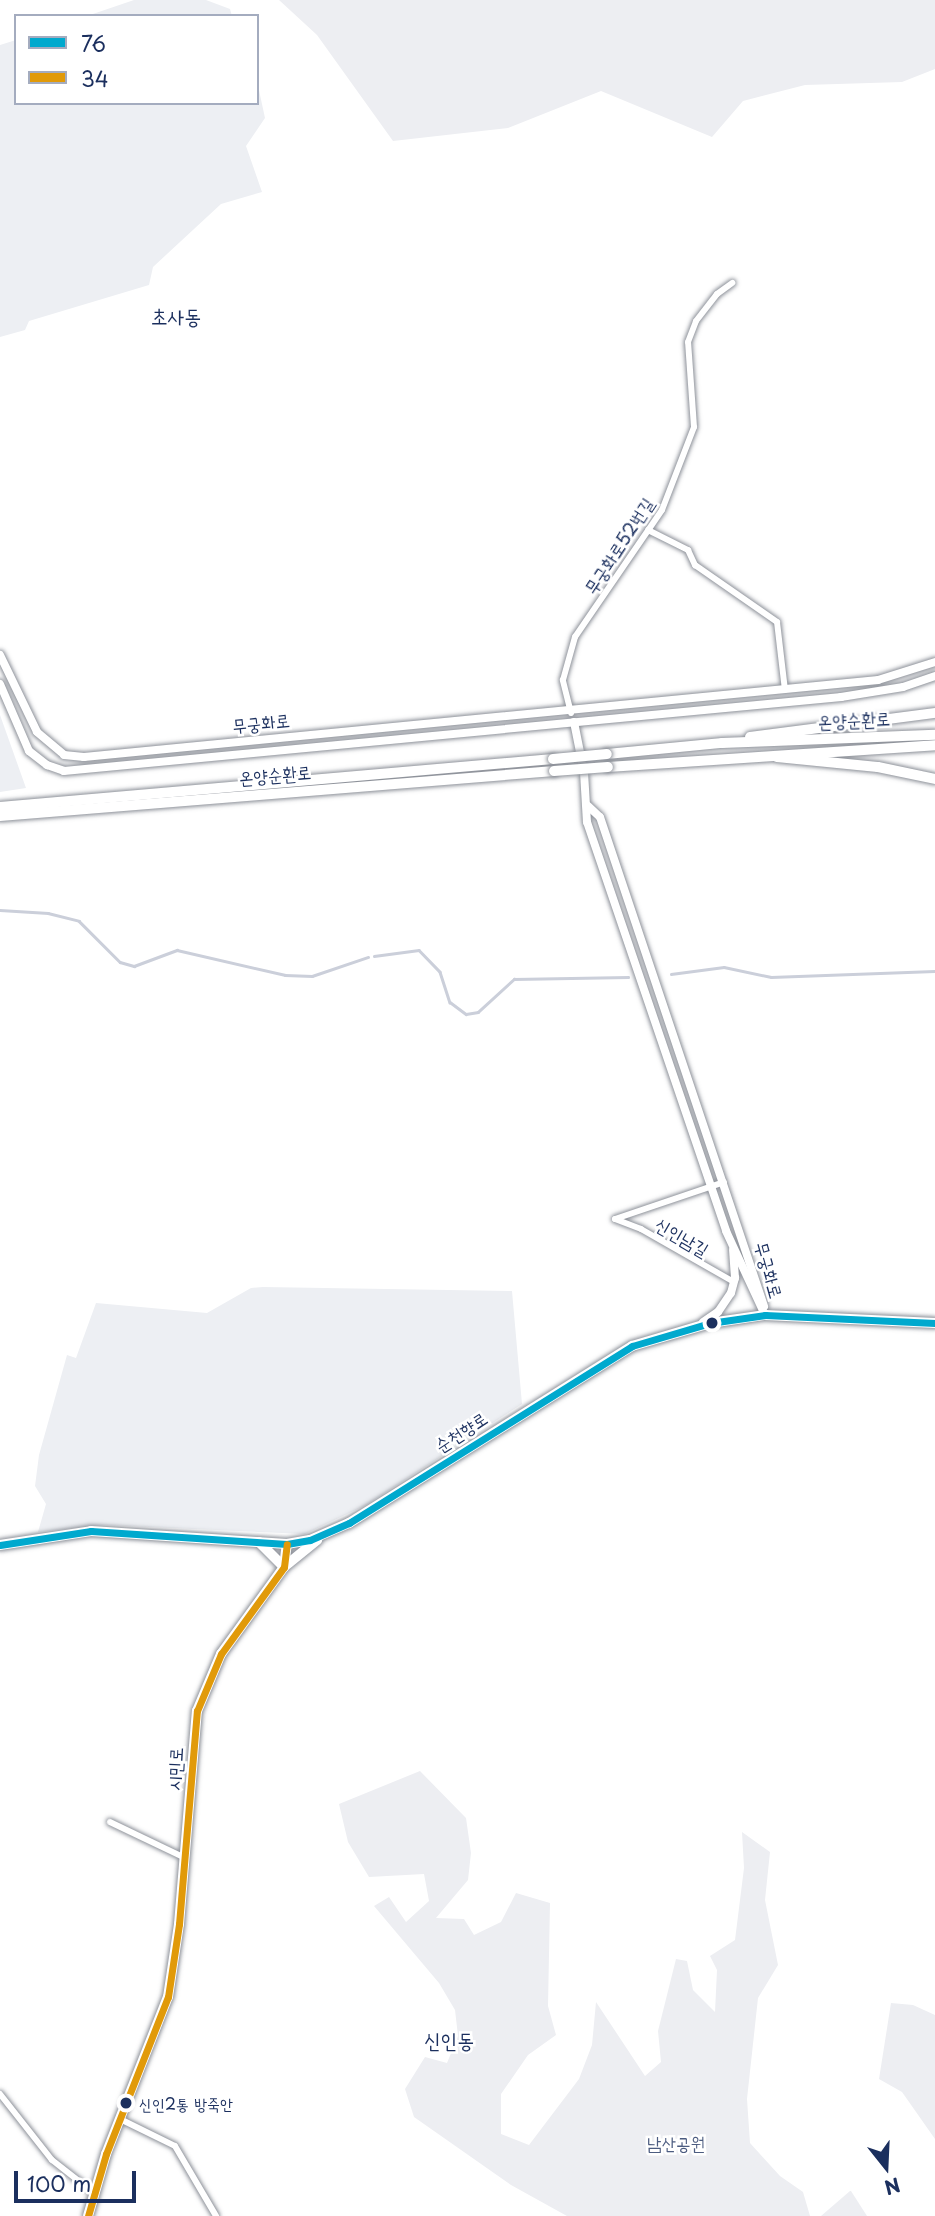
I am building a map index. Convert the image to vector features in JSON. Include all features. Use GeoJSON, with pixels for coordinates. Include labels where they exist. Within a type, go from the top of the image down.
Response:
{"type":"FeatureCollection","features":[{"type":"Feature","properties":{"kind":"highway"},"geometry":{"type":"LineString","coordinates":[[722,743],[763,734],[935,713]]}},
{"type":"Feature","properties":{"kind":"highway","name":"온양순환로"},"geometry":{"type":"LineString","coordinates":[[0,807],[722,743],[935,735]]}},
{"type":"Feature","properties":{"kind":"highway","name":"온양순환로"},"geometry":{"type":"LineString","coordinates":[[0,816],[757,753],[935,745]]}},
{"type":"Feature","properties":{"kind":"highway"},"geometry":{"type":"LineString","coordinates":[[757,753],[878,767],[935,779]]}},
{"type":"Feature","properties":{"kind":"main road","name":"순천향로"},"geometry":{"type":"LineString","coordinates":[[0,1545],[90,1531],[287,1544],[323,1535],[593,1366],[632,1346],[695,1327],[765,1315],[935,1323]]}},
{"type":"Feature","properties":{"kind":"main road"},"geometry":{"type":"LineString","coordinates":[[258,1541],[284,1567],[323,1535]]}},
{"type":"Feature","properties":{"kind":"main road","name":"시민로"},"geometry":{"type":"LineString","coordinates":[[88,2216],[93,2192],[168,1997],[185,1858],[197,1711],[222,1654],[284,1567],[287,1544]]}},
{"type":"Feature","properties":{"kind":"street","name":"무궁화로52번길"},"geometry":{"type":"LineString","coordinates":[[571,713],[563,680],[575,637],[662,510],[694,427],[688,342],[696,321],[717,293],[732,283]]}},
{"type":"Feature","properties":{"kind":"street"},"geometry":{"type":"LineString","coordinates":[[648,530],[688,550],[695,565],[776,622],[785,690]]}},
{"type":"Feature","properties":{"kind":"street","name":"무궁화로"},"geometry":{"type":"LineString","coordinates":[[0,655],[37,732],[64,755],[571,713],[588,806],[587,822],[726,1231],[765,1315]]}},
{"type":"Feature","properties":{"kind":"street"},"geometry":{"type":"LineString","coordinates":[[571,713],[878,680],[935,662]]}},
{"type":"Feature","properties":{"kind":"street"},"geometry":{"type":"LineString","coordinates":[[575,724],[871,693],[935,676]]}},
{"type":"Feature","properties":{"kind":"street","name":"무궁화로"},"geometry":{"type":"LineString","coordinates":[[0,684],[29,751],[47,765],[64,771],[575,724]]}},
{"type":"Feature","properties":{"kind":"street","name":"무궁화로"},"geometry":{"type":"LineString","coordinates":[[588,806],[600,817],[724,1182],[765,1315]]}},
{"type":"Feature","properties":{"kind":"street"},"geometry":{"type":"LineString","coordinates":[[711,1186],[724,1182]]}},
{"type":"Feature","properties":{"kind":"street","name":"신인남길"},"geometry":{"type":"LineString","coordinates":[[711,1186],[615,1219],[641,1229],[734,1282]]}},
{"type":"Feature","properties":{"kind":"street"},"geometry":{"type":"LineString","coordinates":[[695,1327],[724,1304],[734,1282],[735,1259],[726,1231]]}},
{"type":"Feature","properties":{"kind":"street"},"geometry":{"type":"LineString","coordinates":[[110,1822],[185,1858]]}},
{"type":"Feature","properties":{"kind":"street"},"geometry":{"type":"LineString","coordinates":[[0,2094],[52,2160],[93,2192]]}},
{"type":"Feature","properties":{"kind":"street"},"geometry":{"type":"LineString","coordinates":[[120,2119],[174,2146],[216,2216]]}},
{"type":"Feature","properties":{"kind":"shaded area"},"geometry":{"type":"Polygon","coordinates":[[[134,0],[206,0],[230,9],[231,14],[93,14],[134,0]]]}},
{"type":"Feature","properties":{"kind":"shaded area"},"geometry":{"type":"Polygon","coordinates":[[[14,41],[14,105],[259,105],[259,90],[265,118],[246,146],[262,192],[221,204],[153,267],[149,285],[29,321],[25,330],[0,337],[0,45],[14,41]]]}},
{"type":"Feature","properties":{"kind":"shaded area"},"geometry":{"type":"Polygon","coordinates":[[[0,715],[5,729],[26,788],[0,792],[0,715]]]}},
{"type":"Feature","properties":{"kind":"shaded area"},"geometry":{"type":"Polygon","coordinates":[[[251,1288],[512,1291],[522,1404],[366,1505],[305,1534],[104,1525],[38,1532],[46,1504],[35,1486],[39,1455],[67,1355],[76,1358],[96,1303],[207,1313],[251,1288]]]}},
{"type":"Feature","properties":{"kind":"green space"},"geometry":{"type":"Polygon","coordinates":[[[279,0],[935,0],[935,69],[902,82],[805,85],[743,101],[712,137],[601,91],[508,128],[393,141],[317,35],[279,0]]]}},
{"type":"Feature","properties":{"kind":"green space","name":"남산공원"},"geometry":{"type":"Polygon","coordinates":[[[420,1771],[466,1818],[471,1853],[468,1880],[436,1918],[464,1919],[474,1935],[501,1922],[516,1893],[550,1903],[548,2006],[556,2035],[528,2055],[501,2094],[501,2134],[529,2145],[579,2079],[592,2045],[596,2002],[645,2076],[661,2062],[658,2031],[676,1959],[687,1961],[693,1990],[715,2012],[717,1970],[710,1956],[735,1940],[744,1868],[742,1832],[770,1852],[765,1900],[778,1965],[758,1998],[747,2099],[750,2143],[780,2176],[803,2192],[810,2216],[567,2216],[511,2185],[414,2117],[405,2089],[425,2057],[447,2063],[458,2036],[455,2010],[439,1983],[374,1906],[389,1897],[406,1922],[429,1901],[424,1874],[369,1877],[348,1842],[339,1804],[420,1771]]]}},
{"type":"Feature","properties":{"kind":"green space"},"geometry":{"type":"Polygon","coordinates":[[[891,2003],[913,2005],[935,2015],[935,2139],[902,2092],[879,2079],[891,2003]]]}},
{"type":"Feature","properties":{"kind":"green space"},"geometry":{"type":"Polygon","coordinates":[[[850,2191],[867,2216],[821,2216],[850,2191]]]}},
{"type":"Feature","properties":{"kind":"waterway"},"geometry":{"type":"LineString","coordinates":[[0,910],[48,913],[79,921],[120,962],[134,966],[177,950],[285,975],[312,976],[368,957]]}},
{"type":"Feature","properties":{"kind":"waterway"},"geometry":{"type":"LineString","coordinates":[[374,956],[419,950],[440,972],[450,1002],[466,1014],[478,1012],[514,979],[628,977]]}},
{"type":"Feature","properties":{"kind":"waterway"},"geometry":{"type":"LineString","coordinates":[[671,974],[724,967],[771,977],[935,971]]}},
{"type":"Feature","properties":{"kind":"transit line","name":"76"},"geometry":{"type":"LineString","coordinates":[[0,1545],[91,1531],[287,1544],[310,1540],[349,1523],[632,1346],[710,1323],[765,1315],[935,1323]]}},
{"type":"Feature","properties":{"kind":"transit line","name":"34"},"geometry":{"type":"LineString","coordinates":[[88,2216],[106,2154],[168,1997],[179,1924],[197,1711],[221,1654],[284,1567],[287,1544]]}},
{"type":"Feature","properties":{"kind":"place","name":"신인2통 방죽안"},"geometry":{"type":"Point","coordinates":[126,2103]}},
{"type":"Feature","properties":{"kind":"district","name":"초사동"},"geometry":{"type":"Point","coordinates":[176,315]}},
{"type":"Feature","properties":{"kind":"district","name":"신인동"},"geometry":{"type":"Point","coordinates":[449,2039]}}]}
